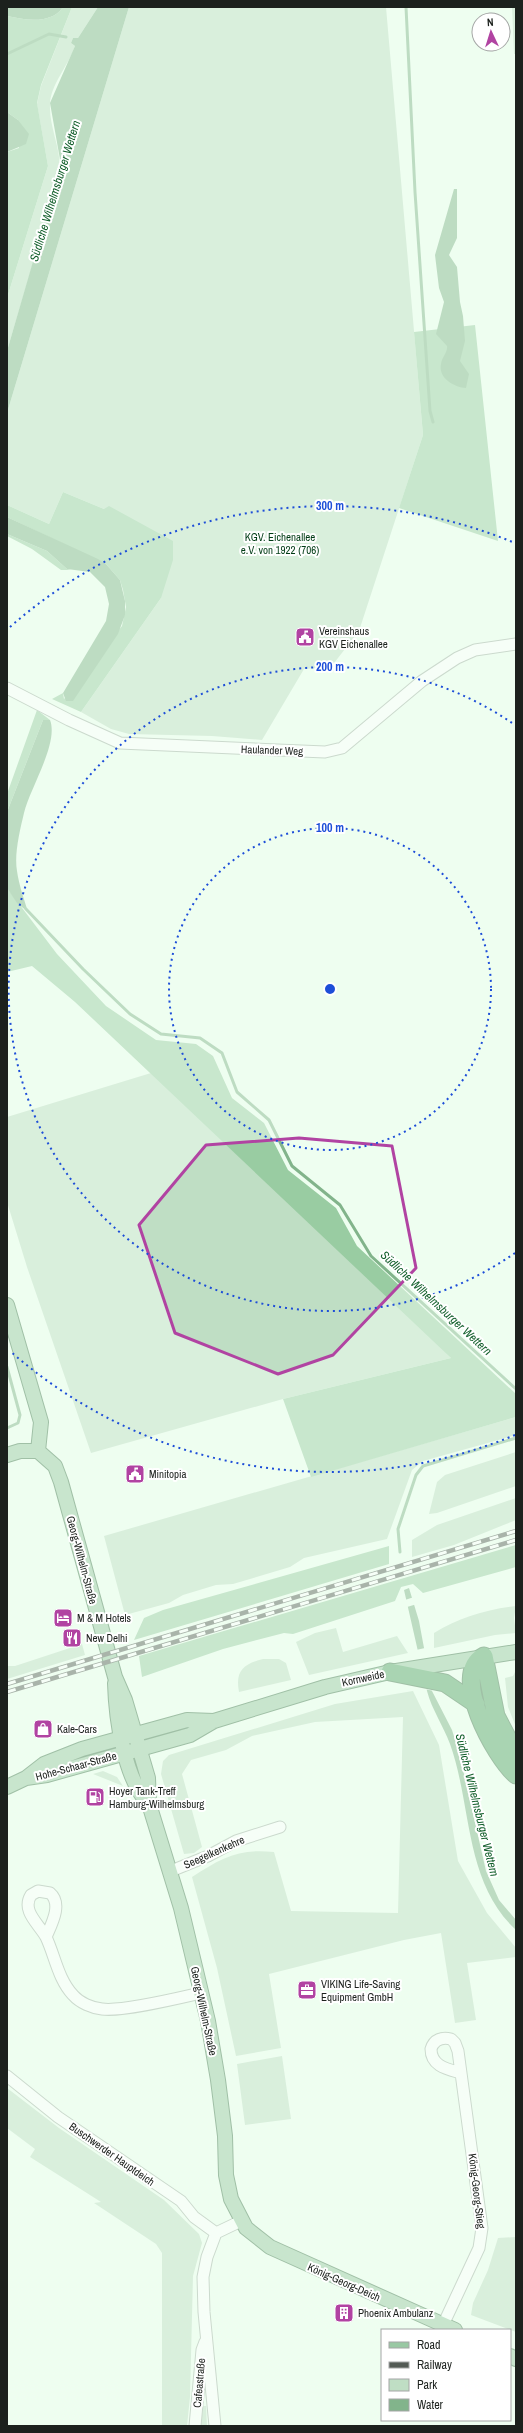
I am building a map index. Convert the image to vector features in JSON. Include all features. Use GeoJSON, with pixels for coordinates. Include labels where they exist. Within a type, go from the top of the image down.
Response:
{"type":"FeatureCollection","features":[{"type":"Feature","properties":{"kind":"highway"},"geometry":{"type":"LineString","coordinates":[[516,1754],[496,1716],[484,1656],[475,1662],[472,1670],[476,1704],[488,1739],[504,1763],[516,1775]]}},
{"type":"Feature","properties":{"kind":"highway"},"geometry":{"type":"LineString","coordinates":[[390,1672],[432,1672],[476,1704]]}},
{"type":"Feature","properties":{"kind":"main road"},"geometry":{"type":"LineString","coordinates":[[7,1305],[41,1422],[34,1450],[7,1455]]}},
{"type":"Feature","properties":{"kind":"main road","name":"Georg-Wilhelm-Straße"},"geometry":{"type":"LineString","coordinates":[[34,1450],[47,1457],[58,1473],[115,1677],[125,1700],[129,1734],[126,1753],[136,1788],[149,1804]]}},
{"type":"Feature","properties":{"kind":"main road"},"geometry":{"type":"LineString","coordinates":[[432,1672],[484,1656],[516,1652]]}},
{"type":"Feature","properties":{"kind":"main road","name":"Kornweide"},"geometry":{"type":"LineString","coordinates":[[126,1753],[190,1735],[214,1721],[325,1687],[390,1672]]}},
{"type":"Feature","properties":{"kind":"main road","name":"Kornweide"},"geometry":{"type":"LineString","coordinates":[[129,1734],[187,1720],[214,1721]]}},
{"type":"Feature","properties":{"kind":"main road","name":"Georg-Wilhelm-Straße"},"geometry":{"type":"LineString","coordinates":[[129,1734],[140,1749],[150,1785],[149,1804],[170,1871],[201,1993],[218,2080],[228,2187],[241,2221]]}},
{"type":"Feature","properties":{"kind":"main road","name":"Hohe-Schaar-Straße"},"geometry":{"type":"LineString","coordinates":[[7,1787],[26,1778],[44,1764],[129,1734]]}},
{"type":"Feature","properties":{"kind":"main road","name":"Hohe-Schaar-Straße"},"geometry":{"type":"LineString","coordinates":[[26,1778],[46,1775],[126,1753]]}},
{"type":"Feature","properties":{"kind":"main road","name":"König-Georg-Deich"},"geometry":{"type":"LineString","coordinates":[[241,2221],[250,2233],[270,2247],[449,2327]]}},
{"type":"Feature","properties":{"kind":"street","name":"Haulander Weg"},"geometry":{"type":"LineString","coordinates":[[7,688],[68,720],[120,743],[325,752],[342,748],[422,681],[457,658],[475,650],[516,644]]}},
{"type":"Feature","properties":{"kind":"street","name":"Seegelkenkehre"},"geometry":{"type":"LineString","coordinates":[[170,1871],[208,1856],[236,1841],[280,1827]]}},
{"type":"Feature","properties":{"kind":"street"},"geometry":{"type":"LineString","coordinates":[[46,1937],[64,1982],[73,1995],[89,2006],[108,2010],[201,1993]]}},
{"type":"Feature","properties":{"kind":"street","name":"König-Georg-Stieg"},"geometry":{"type":"LineString","coordinates":[[449,2327],[479,2248],[482,2232],[482,2216],[461,2073]]}},
{"type":"Feature","properties":{"kind":"street","name":"Buschwerder Hauptdeich"},"geometry":{"type":"LineString","coordinates":[[7,2076],[58,2117],[181,2202],[194,2217],[216,2233]]}},
{"type":"Feature","properties":{"kind":"street"},"geometry":{"type":"LineString","coordinates":[[215,2426],[206,2340],[203,2277],[207,2257],[216,2233],[241,2221]]}},
{"type":"Feature","properties":{"kind":"street","name":"Cafeastraße"},"geometry":{"type":"LineString","coordinates":[[195,2426],[202,2350],[206,2340]]}},
{"type":"Feature","properties":{"kind":"highlighted area"},"geometry":{"type":"Polygon","coordinates":[[[299,1138],[392,1146],[416,1268],[333,1355],[278,1374],[175,1333],[139,1225],[206,1145],[299,1138]]]}},
{"type":"Feature","properties":{"kind":"green space"},"geometry":{"type":"Polygon","coordinates":[[[72,7],[98,7],[78,38],[73,38],[71,43],[75,46],[53,90],[50,114],[58,149],[60,166],[59,175],[7,351],[7,298],[48,166],[37,104],[41,86],[72,7]]]}},
{"type":"Feature","properties":{"kind":"green space","name":"KGV. Eichenallee e.V. von 1922 (706)"},"geometry":{"type":"Polygon","coordinates":[[[129,7],[386,7],[423,435],[359,631],[331,667],[304,669],[262,740],[212,736],[129,734],[111,729],[81,712],[161,598],[104,509],[63,492],[49,524],[7,505],[7,413],[129,7]]]}},
{"type":"Feature","properties":{"kind":"green space"},"geometry":{"type":"Polygon","coordinates":[[[512,7],[516,7],[516,54],[514,54],[512,7]]]}},
{"type":"Feature","properties":{"kind":"green space"},"geometry":{"type":"Polygon","coordinates":[[[151,1073],[451,1358],[283,1399],[91,1453],[27,1267],[7,1202],[7,1117],[151,1073]]]}},
{"type":"Feature","properties":{"kind":"green space"},"geometry":{"type":"Polygon","coordinates":[[[516,1417],[516,1435],[423,1461],[412,1470],[387,1539],[304,1558],[290,1567],[233,1584],[216,1585],[183,1595],[169,1603],[125,1615],[104,1536],[516,1417]]]}},
{"type":"Feature","properties":{"kind":"green space"},"geometry":{"type":"Polygon","coordinates":[[[516,1452],[516,1486],[437,1513],[429,1514],[437,1482],[445,1475],[516,1452]]]}},
{"type":"Feature","properties":{"kind":"green space"},"geometry":{"type":"Polygon","coordinates":[[[516,1498],[516,1520],[454,1545],[412,1557],[412,1540],[437,1525],[516,1498]]]}},
{"type":"Feature","properties":{"kind":"green space"},"geometry":{"type":"Polygon","coordinates":[[[516,1606],[514,1618],[516,1633],[495,1635],[434,1648],[434,1633],[443,1628],[473,1615],[494,1609],[516,1606]]]}},
{"type":"Feature","properties":{"kind":"green space"},"geometry":{"type":"Polygon","coordinates":[[[336,1628],[343,1652],[397,1636],[408,1653],[309,1675],[296,1642],[315,1633],[336,1628]]]}},
{"type":"Feature","properties":{"kind":"green space"},"geometry":{"type":"Polygon","coordinates":[[[82,1644],[85,1655],[7,1679],[7,1666],[15,1666],[82,1644]]]}},
{"type":"Feature","properties":{"kind":"green space"},"geometry":{"type":"Polygon","coordinates":[[[263,1659],[279,1659],[286,1663],[291,1680],[239,1692],[238,1679],[242,1670],[250,1663],[263,1659]]]}},
{"type":"Feature","properties":{"kind":"green space"},"geometry":{"type":"Polygon","coordinates":[[[516,1670],[516,1727],[508,1707],[505,1678],[513,1676],[516,1670]]]}},
{"type":"Feature","properties":{"kind":"green space"},"geometry":{"type":"Polygon","coordinates":[[[413,1691],[439,1745],[458,1861],[487,1913],[516,1948],[516,1957],[467,1963],[476,2020],[455,2023],[441,1933],[404,1940],[269,1974],[281,2048],[236,2056],[217,1968],[192,1877],[221,1860],[240,1853],[262,1851],[274,1852],[291,1911],[398,1913],[403,1717],[315,1722],[252,1736],[226,1750],[191,1760],[182,1774],[202,1847],[194,1853],[184,1854],[161,1774],[163,1761],[169,1755],[335,1704],[413,1691]]]}},
{"type":"Feature","properties":{"kind":"green space"},"geometry":{"type":"Polygon","coordinates":[[[103,1771],[117,1777],[123,1786],[93,1774],[103,1771]]]}},
{"type":"Feature","properties":{"kind":"green space"},"geometry":{"type":"Polygon","coordinates":[[[282,2056],[291,2119],[245,2125],[237,2064],[282,2056]]]}},
{"type":"Feature","properties":{"kind":"green space"},"geometry":{"type":"Polygon","coordinates":[[[7,2088],[59,2128],[164,2200],[199,2234],[202,2243],[193,2276],[190,2397],[187,2426],[162,2426],[162,2253],[156,2244],[94,2203],[101,2202],[30,2157],[35,2149],[7,2128],[7,2088]]]}},
{"type":"Feature","properties":{"kind":"green space"},"geometry":{"type":"Polygon","coordinates":[[[516,2237],[516,2332],[471,2315],[473,2303],[488,2270],[498,2238],[516,2237]]]}},
{"type":"Feature","properties":{"kind":"green space"},"geometry":{"type":"Polygon","coordinates":[[[203,2406],[206,2406],[207,2426],[201,2426],[203,2406]]]}},
{"type":"Feature","properties":{"kind":"shaded area"},"geometry":{"type":"Polygon","coordinates":[[[63,7],[72,7],[41,85],[37,103],[48,166],[7,298],[7,152],[19,148],[18,120],[7,112],[7,16],[29,20],[45,19],[58,13],[63,7]]]}},
{"type":"Feature","properties":{"kind":"shaded area"},"geometry":{"type":"Polygon","coordinates":[[[475,325],[498,541],[399,508],[423,435],[414,332],[475,325]]]}},
{"type":"Feature","properties":{"kind":"shaded area"},"geometry":{"type":"Polygon","coordinates":[[[63,492],[104,509],[109,506],[173,541],[173,560],[161,598],[81,712],[52,699],[63,693],[64,699],[122,626],[126,607],[120,580],[106,564],[7,517],[7,505],[49,524],[63,492]]]}},
{"type":"Feature","properties":{"kind":"shaded area"},"geometry":{"type":"Polygon","coordinates":[[[7,534],[47,551],[67,569],[71,570],[61,570],[32,549],[7,536],[7,534]]]}},
{"type":"Feature","properties":{"kind":"shaded area"},"geometry":{"type":"Polygon","coordinates":[[[37,710],[50,720],[43,720],[7,812],[7,794],[37,710]]]}},
{"type":"Feature","properties":{"kind":"shaded area"},"geometry":{"type":"Polygon","coordinates":[[[7,888],[57,954],[106,1006],[156,1040],[196,1044],[213,1056],[232,1098],[264,1123],[288,1170],[336,1208],[357,1246],[516,1394],[516,1417],[311,1477],[283,1399],[451,1358],[75,1002],[32,966],[7,972],[7,888]]]}},
{"type":"Feature","properties":{"kind":"shaded area"},"geometry":{"type":"Polygon","coordinates":[[[516,1545],[516,1567],[423,1593],[413,1584],[401,1587],[395,1601],[293,1634],[284,1633],[223,1649],[142,1677],[139,1656],[516,1545]]]}},
{"type":"Feature","properties":{"kind":"shaded area"},"geometry":{"type":"Polygon","coordinates":[[[389,1546],[389,1564],[134,1640],[144,1618],[163,1610],[389,1546]]]}},
{"type":"Feature","properties":{"kind":"water"},"geometry":{"type":"Polygon","coordinates":[[[7,7],[63,7],[52,17],[29,20],[7,16],[7,7]]]}},
{"type":"Feature","properties":{"kind":"water"},"geometry":{"type":"Polygon","coordinates":[[[98,7],[129,7],[7,413],[7,351],[61,165],[50,103],[75,46],[71,43],[73,38],[78,38],[98,7]]]}},
{"type":"Feature","properties":{"kind":"water"},"geometry":{"type":"Polygon","coordinates":[[[7,112],[18,120],[29,134],[26,144],[7,152],[7,112]]]}},
{"type":"Feature","properties":{"kind":"water"},"geometry":{"type":"Polygon","coordinates":[[[454,189],[457,189],[457,238],[449,255],[457,267],[465,341],[460,361],[469,374],[466,388],[452,384],[442,374],[441,364],[447,350],[447,346],[436,334],[444,302],[439,288],[435,255],[454,189]]]}},
{"type":"Feature","properties":{"kind":"water"},"geometry":{"type":"Polygon","coordinates":[[[7,517],[98,559],[106,564],[120,580],[125,601],[125,615],[118,634],[73,701],[66,701],[63,693],[106,621],[109,604],[105,587],[90,572],[67,569],[47,551],[7,534],[7,517]]]}},
{"type":"Feature","properties":{"kind":"water"},"geometry":{"type":"Polygon","coordinates":[[[43,720],[50,720],[52,730],[51,741],[43,766],[27,803],[19,834],[17,850],[16,864],[18,876],[28,912],[17,903],[7,888],[7,812],[43,720]]]}},
{"type":"Feature","properties":{"kind":"water"},"geometry":{"type":"Polygon","coordinates":[[[409,1588],[419,1621],[432,1691],[452,1730],[459,1752],[486,1871],[499,1900],[516,1920],[516,1930],[499,1911],[487,1889],[478,1866],[457,1768],[450,1744],[427,1691],[404,1590],[409,1588]]]}},
{"type":"Feature","properties":{"kind":"pier"},"geometry":{"type":"Polygon","coordinates":[[[414,1597],[417,1604],[407,1607],[405,1600],[414,1597]]]}},
{"type":"Feature","properties":{"kind":"pier"},"geometry":{"type":"Polygon","coordinates":[[[425,1648],[434,1691],[424,1689],[416,1650],[425,1648]]]}},
{"type":"Feature","properties":{"kind":"waterway"},"geometry":{"type":"LineString","coordinates":[[406,7],[415,192],[430,411],[433,422]]}},
{"type":"Feature","properties":{"kind":"waterway"},"geometry":{"type":"LineString","coordinates":[[7,54],[49,34],[66,37]]}},
{"type":"Feature","properties":{"kind":"waterway","name":"Südliche Wilhelmsburger Wettern"},"geometry":{"type":"LineString","coordinates":[[26,909],[83,969],[130,1014],[161,1034],[200,1038],[222,1053],[237,1092],[269,1120],[292,1166],[340,1205],[371,1256],[516,1389]]}},
{"type":"Feature","properties":{"kind":"waterway"},"geometry":{"type":"LineString","coordinates":[[7,1367],[20,1415],[18,1423],[7,1428]]}},
{"type":"Feature","properties":{"kind":"waterway","name":"Südliche Wilhelmsburger Wettern"},"geometry":{"type":"LineString","coordinates":[[400,1552],[398,1529],[416,1475],[423,1466],[516,1438]]}},
{"type":"Feature","properties":{"kind":"railway"},"geometry":{"type":"LineString","coordinates":[[7,1684],[516,1531]]}},
{"type":"Feature","properties":{"kind":"railway"},"geometry":{"type":"LineString","coordinates":[[7,1692],[516,1540]]}},
{"type":"Feature","properties":{"kind":"place","name":"Vereinshaus KGV Eichenallee"},"geometry":{"type":"Point","coordinates":[305,637]}},
{"type":"Feature","properties":{"kind":"place","name":"Minitopia"},"geometry":{"type":"Point","coordinates":[135,1474]}},
{"type":"Feature","properties":{"kind":"place","name":"M & M Hotels"},"geometry":{"type":"Point","coordinates":[63,1618]}},
{"type":"Feature","properties":{"kind":"place","name":"New Delhi"},"geometry":{"type":"Point","coordinates":[72,1638]}},
{"type":"Feature","properties":{"kind":"place","name":"Kale-Cars"},"geometry":{"type":"Point","coordinates":[43,1729]}},
{"type":"Feature","properties":{"kind":"place","name":"Hoyer Tank-Treff Hamburg-Wilhelmsburg"},"geometry":{"type":"Point","coordinates":[95,1797]}},
{"type":"Feature","properties":{"kind":"place","name":"VIKING Life-Saving Equipment GmbH"},"geometry":{"type":"Point","coordinates":[307,1990]}},
{"type":"Feature","properties":{"kind":"place","name":"Phoenix Ambulanz"},"geometry":{"type":"Point","coordinates":[344,2313]}}]}
